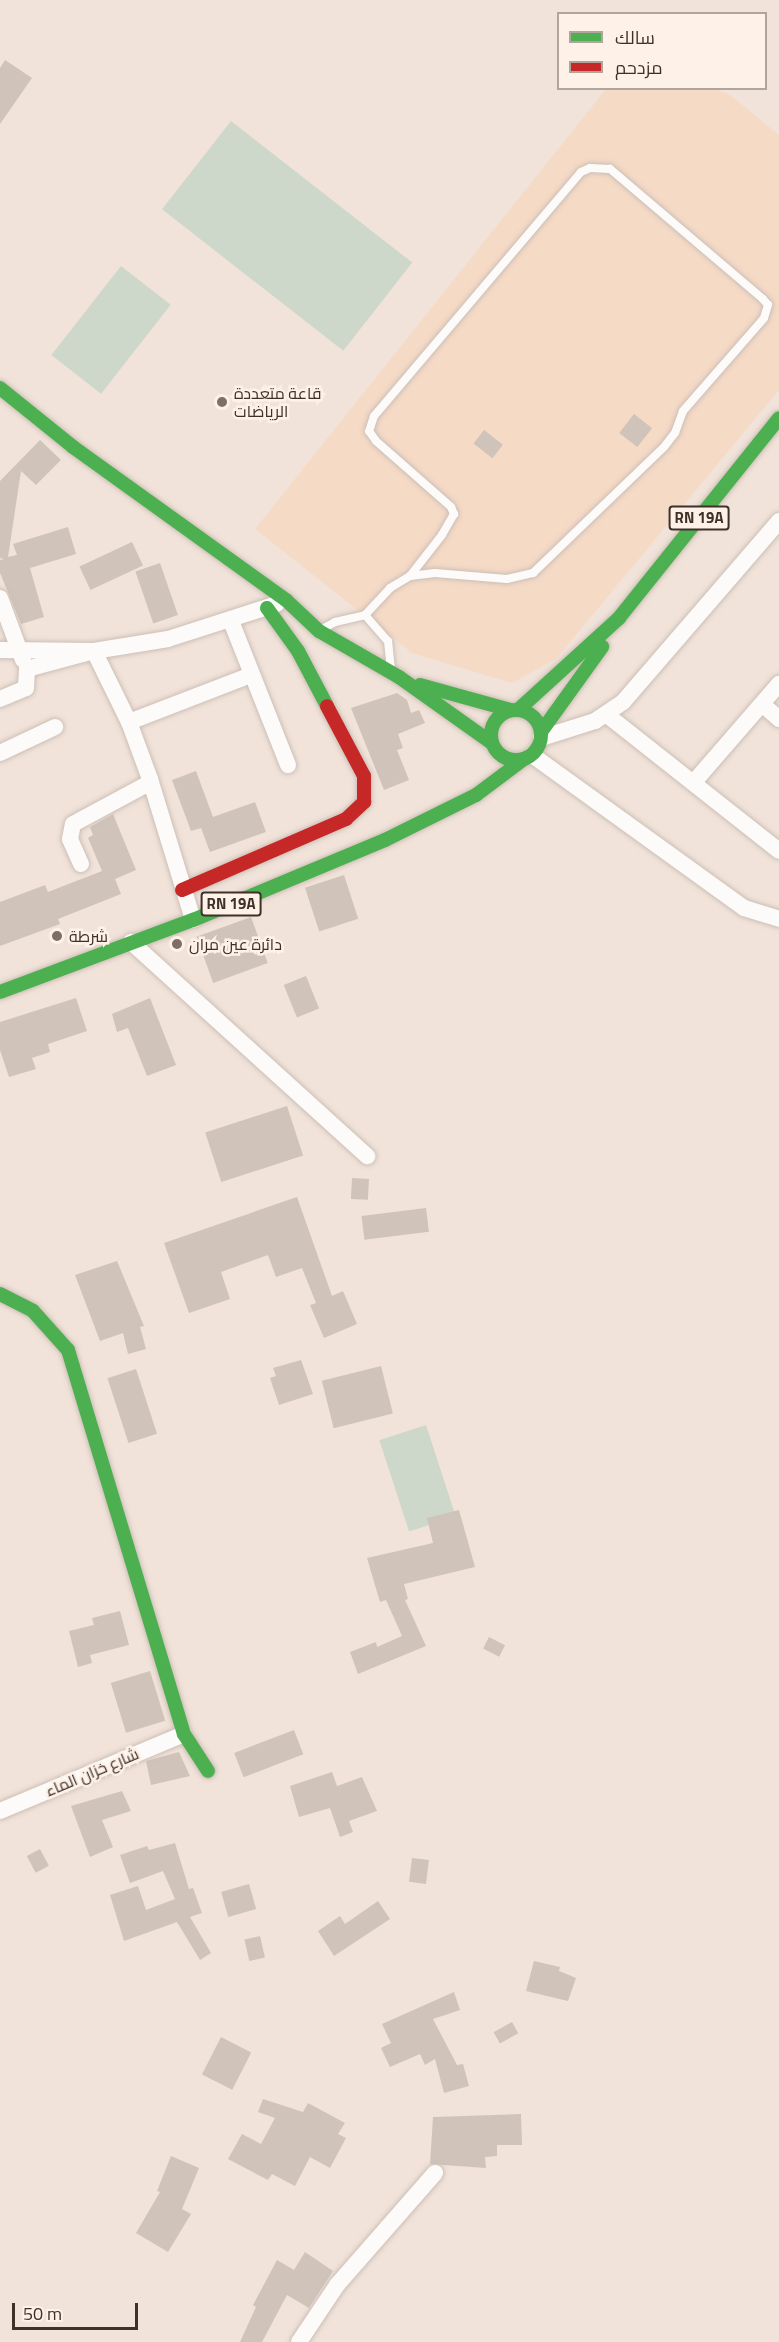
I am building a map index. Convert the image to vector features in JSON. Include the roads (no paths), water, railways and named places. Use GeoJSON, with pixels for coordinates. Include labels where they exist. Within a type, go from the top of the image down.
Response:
{"type":"FeatureCollection","features":[{"type":"Feature","properties":{"kind":"main road"},"geometry":{"type":"LineString","coordinates":[[0,388],[64,440],[286,600],[319,631],[395,675],[493,745],[506,758],[528,757]]}},
{"type":"Feature","properties":{"kind":"main road","name":"RN 19A"},"geometry":{"type":"LineString","coordinates":[[619,618],[779,418]]}},
{"type":"Feature","properties":{"kind":"main road"},"geometry":{"type":"LineString","coordinates":[[182,890],[346,819],[364,802],[364,776],[298,651],[267,608]]}},
{"type":"Feature","properties":{"kind":"main road"},"geometry":{"type":"LineString","coordinates":[[486,762],[493,745],[493,723],[514,710],[619,618]]}},
{"type":"Feature","properties":{"kind":"main road"},"geometry":{"type":"LineString","coordinates":[[458,805],[528,757],[541,735],[585,675],[619,618]]}},
{"type":"Feature","properties":{"kind":"main road"},"geometry":{"type":"LineString","coordinates":[[395,675],[531,714],[541,735]]}},
{"type":"Feature","properties":{"kind":"main road"},"geometry":{"type":"LineString","coordinates":[[458,805],[477,777]]}},
{"type":"Feature","properties":{"kind":"main road","name":"RN 19A"},"geometry":{"type":"LineString","coordinates":[[0,992],[193,920],[385,840],[458,805]]}},
{"type":"Feature","properties":{"kind":"main road"},"geometry":{"type":"LineString","coordinates":[[0,1294],[33,1311],[68,1350],[184,1734],[208,1771]]}},
{"type":"Feature","properties":{"kind":"street"},"geometry":{"type":"LineString","coordinates":[[541,735],[582,727],[607,715],[640,687],[779,521]]}},
{"type":"Feature","properties":{"kind":"street"},"geometry":{"type":"LineString","coordinates":[[0,598],[27,669],[26,688],[0,699]]}},
{"type":"Feature","properties":{"kind":"street"},"geometry":{"type":"LineString","coordinates":[[27,669],[94,651],[168,639],[231,621],[286,600]]}},
{"type":"Feature","properties":{"kind":"street"},"geometry":{"type":"LineString","coordinates":[[231,621],[288,765]]}},
{"type":"Feature","properties":{"kind":"street"},"geometry":{"type":"LineString","coordinates":[[0,650],[94,651]]}},
{"type":"Feature","properties":{"kind":"street"},"geometry":{"type":"LineString","coordinates":[[94,651],[129,722],[193,920]]}},
{"type":"Feature","properties":{"kind":"street"},"geometry":{"type":"LineString","coordinates":[[129,722],[251,675]]}},
{"type":"Feature","properties":{"kind":"street"},"geometry":{"type":"LineString","coordinates":[[694,782],[779,684]]}},
{"type":"Feature","properties":{"kind":"street"},"geometry":{"type":"LineString","coordinates":[[762,704],[779,719]]}},
{"type":"Feature","properties":{"kind":"street"},"geometry":{"type":"LineString","coordinates":[[607,715],[779,851]]}},
{"type":"Feature","properties":{"kind":"street"},"geometry":{"type":"LineString","coordinates":[[0,753],[55,727]]}},
{"type":"Feature","properties":{"kind":"street"},"geometry":{"type":"LineString","coordinates":[[528,757],[744,908],[779,919]]}},
{"type":"Feature","properties":{"kind":"street"},"geometry":{"type":"LineString","coordinates":[[81,864],[70,839],[73,824],[149,783]]}},
{"type":"Feature","properties":{"kind":"street"},"geometry":{"type":"LineString","coordinates":[[131,942],[367,1156]]}},
{"type":"Feature","properties":{"kind":"street","name":"شارع خزان الماء"},"geometry":{"type":"LineString","coordinates":[[0,1811],[184,1734]]}},
{"type":"Feature","properties":{"kind":"street"},"geometry":{"type":"LineString","coordinates":[[299,2342],[337,2285],[435,2173]]}},
{"type":"Feature","properties":{"kind":"lane"},"geometry":{"type":"LineString","coordinates":[[319,631],[335,622],[365,615],[390,588],[410,576],[442,535],[454,514],[451,507],[376,441],[369,431],[374,416],[581,172],[590,168],[610,169],[763,299],[767,312],[682,411],[678,427],[664,447],[533,573],[507,579],[435,573],[410,576]]}},
{"type":"Feature","properties":{"kind":"lane"},"geometry":{"type":"LineString","coordinates":[[365,615],[388,640],[395,675]]}},
{"type":"Feature","properties":{"kind":"place","name":"قاعة متعددة الرياضات"},"geometry":{"type":"Point","coordinates":[222,402]}},
{"type":"Feature","properties":{"kind":"place","name":"شرطة"},"geometry":{"type":"Point","coordinates":[57,936]}},
{"type":"Feature","properties":{"kind":"place","name":"دائرة عين مران"},"geometry":{"type":"Point","coordinates":[177,944]}}]}
